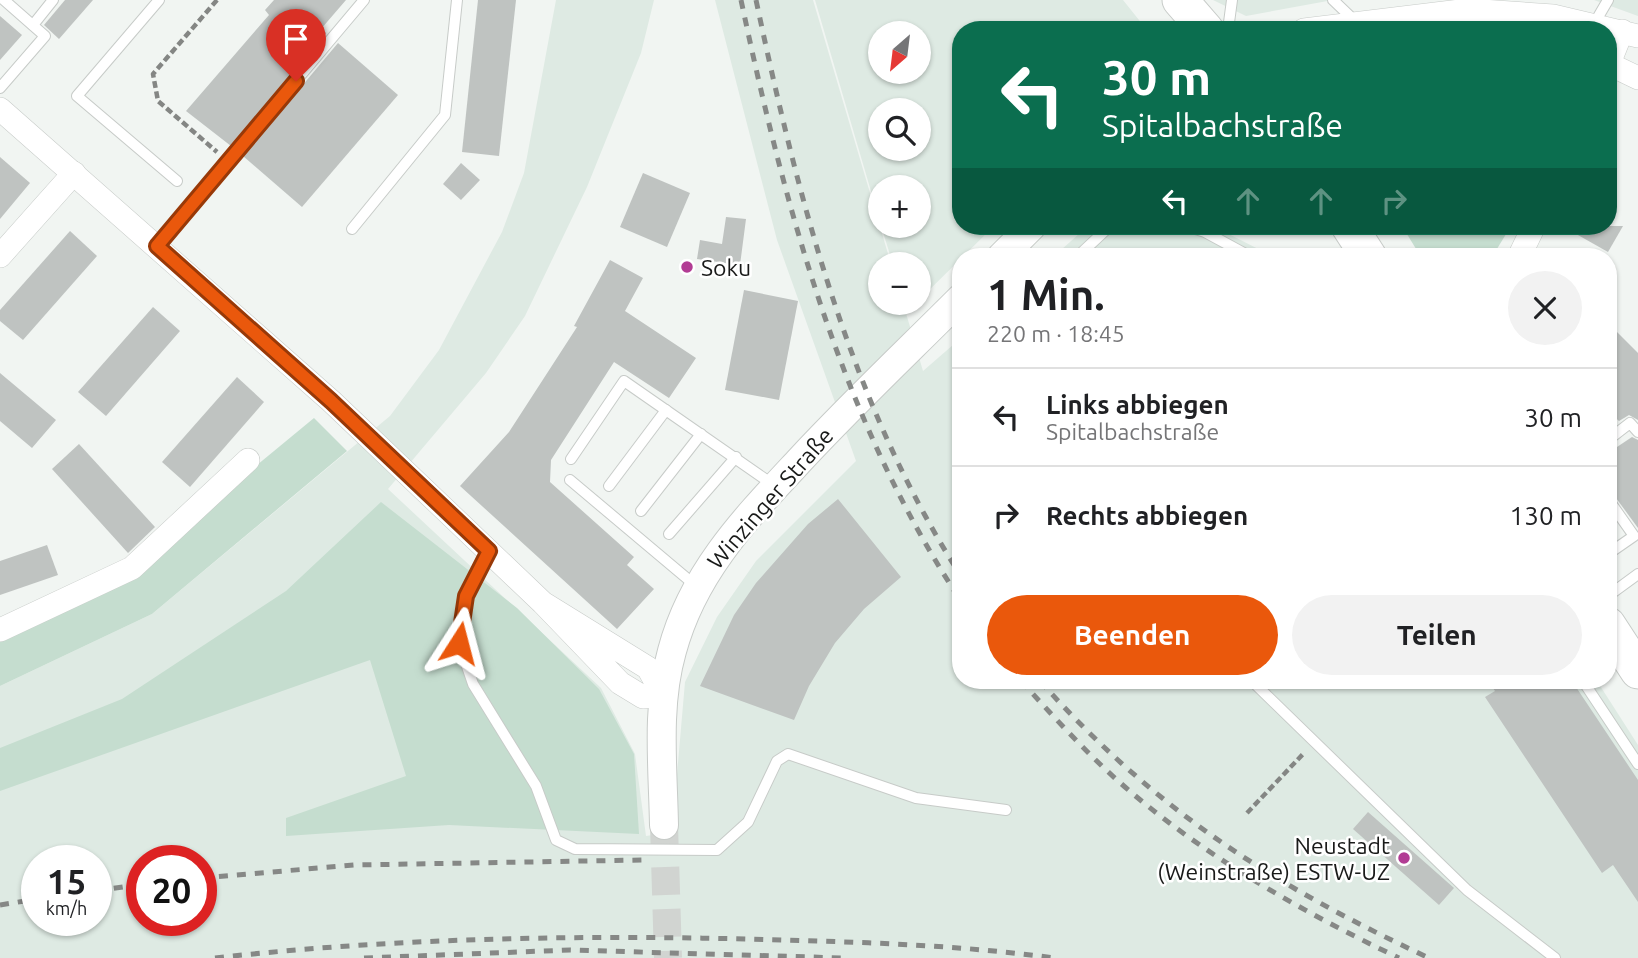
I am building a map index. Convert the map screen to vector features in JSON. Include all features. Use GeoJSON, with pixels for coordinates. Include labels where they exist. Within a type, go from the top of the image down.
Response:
{"type":"FeatureCollection","features":[{"type":"Feature","properties":{"kind":"main road"},"geometry":{"type":"LineString","coordinates":[[1180,0],[1198,21]]}},
{"type":"Feature","properties":{"kind":"main road"},"geometry":{"type":"LineString","coordinates":[[1617,639],[1638,671]]}},
{"type":"Feature","properties":{"kind":"street"},"geometry":{"type":"LineString","coordinates":[[1394,21],[1468,10],[1504,10],[1575,21]]}},
{"type":"Feature","properties":{"kind":"street"},"geometry":{"type":"LineString","coordinates":[[1617,53],[1630,34]]}},
{"type":"Feature","properties":{"kind":"street"},"geometry":{"type":"LineString","coordinates":[[1617,69],[1638,78]]}},
{"type":"Feature","properties":{"kind":"street"},"geometry":{"type":"LineString","coordinates":[[0,108],[331,401],[543,603],[648,668],[663,695]]}},
{"type":"Feature","properties":{"kind":"street"},"geometry":{"type":"LineString","coordinates":[[0,256],[74,173]]}},
{"type":"Feature","properties":{"kind":"street"},"geometry":{"type":"LineString","coordinates":[[1010,248],[1023,235]]}},
{"type":"Feature","properties":{"kind":"street","name":"Winzinger Straße"},"geometry":{"type":"LineString","coordinates":[[664,825],[663,695],[677,635],[696,587],[726,541],[775,486],[952,307]]}},
{"type":"Feature","properties":{"kind":"street"},"geometry":{"type":"LineString","coordinates":[[0,630],[132,568],[248,460]]}},
{"type":"Feature","properties":{"kind":"lane"},"geometry":{"type":"LineString","coordinates":[[0,88],[45,36],[4,0]]}},
{"type":"Feature","properties":{"kind":"lane"},"geometry":{"type":"LineString","coordinates":[[33,25],[54,0]]}},
{"type":"Feature","properties":{"kind":"lane"},"geometry":{"type":"LineString","coordinates":[[159,0],[77,96],[177,181]]}},
{"type":"Feature","properties":{"kind":"lane"},"geometry":{"type":"LineString","coordinates":[[157,246],[364,0]]}},
{"type":"Feature","properties":{"kind":"lane"},"geometry":{"type":"LineString","coordinates":[[352,229],[444,115],[457,0]]}},
{"type":"Feature","properties":{"kind":"lane"},"geometry":{"type":"LineString","coordinates":[[1230,21],[1233,0]]}},
{"type":"Feature","properties":{"kind":"lane"},"geometry":{"type":"LineString","coordinates":[[1333,0],[1349,21]]}},
{"type":"Feature","properties":{"kind":"lane"},"geometry":{"type":"LineString","coordinates":[[1596,21],[1608,0]]}},
{"type":"Feature","properties":{"kind":"lane"},"geometry":{"type":"LineString","coordinates":[[1087,248],[1100,235]]}},
{"type":"Feature","properties":{"kind":"lane"},"geometry":{"type":"LineString","coordinates":[[1211,235],[1234,248]]}},
{"type":"Feature","properties":{"kind":"lane"},"geometry":{"type":"LineString","coordinates":[[571,458],[624,381],[666,410],[682,414],[701,434],[775,486]]}},
{"type":"Feature","properties":{"kind":"lane"},"geometry":{"type":"LineString","coordinates":[[609,486],[666,410]]}},
{"type":"Feature","properties":{"kind":"lane"},"geometry":{"type":"LineString","coordinates":[[1617,433],[1630,423],[1638,432]]}},
{"type":"Feature","properties":{"kind":"lane"},"geometry":{"type":"LineString","coordinates":[[641,511],[701,434]]}},
{"type":"Feature","properties":{"kind":"lane"},"geometry":{"type":"LineString","coordinates":[[669,534],[736,457]]}},
{"type":"Feature","properties":{"kind":"lane"},"geometry":{"type":"LineString","coordinates":[[570,480],[696,587]]}},
{"type":"Feature","properties":{"kind":"lane"},"geometry":{"type":"LineString","coordinates":[[1617,512],[1634,536],[1617,548]]}},
{"type":"Feature","properties":{"kind":"lane"},"geometry":{"type":"LineString","coordinates":[[489,551],[466,596],[459,643],[473,684],[537,786],[556,840],[575,849],[717,849],[748,822],[777,761],[788,754],[916,798],[1006,810]]}},
{"type":"Feature","properties":{"kind":"lane"},"geometry":{"type":"LineString","coordinates":[[1617,590],[1638,575]]}},
{"type":"Feature","properties":{"kind":"lane"},"geometry":{"type":"LineString","coordinates":[[1260,689],[1467,890],[1555,958]]}},
{"type":"Feature","properties":{"kind":"lane"},"geometry":{"type":"LineString","coordinates":[[1588,689],[1638,764]]}},
{"type":"Feature","properties":{"kind":"path"},"geometry":{"type":"LineString","coordinates":[[217,0],[153,74],[158,102],[229,162]]}},
{"type":"Feature","properties":{"kind":"path"},"geometry":{"type":"LineString","coordinates":[[1247,813],[1314,742]]}},
{"type":"Feature","properties":{"kind":"shaded area"},"geometry":{"type":"Polygon","coordinates":[[[556,0],[654,0],[641,53],[587,187],[525,316],[486,373],[388,489],[601,688],[635,754],[646,836],[672,832],[685,682],[717,617],[756,561],[856,461],[777,240],[715,0],[813,0],[868,186],[868,238],[883,238],[887,252],[868,252],[868,315],[907,315],[923,371],[952,346],[952,689],[1602,689],[1638,745],[1638,958],[0,958],[0,686],[152,614],[390,416],[439,350],[502,232],[524,173],[556,0]]]}},
{"type":"Feature","properties":{"kind":"shaded area"},"geometry":{"type":"Polygon","coordinates":[[[815,0],[1123,0],[1140,21],[952,21],[952,235],[985,235],[972,248],[952,248],[952,267],[931,288],[931,252],[889,252],[885,238],[931,238],[931,175],[868,175],[868,181],[815,0]]]}},
{"type":"Feature","properties":{"kind":"shaded area"},"geometry":{"type":"Polygon","coordinates":[[[1213,0],[1333,0],[1246,16],[1213,0]]]}},
{"type":"Feature","properties":{"kind":"shaded area"},"geometry":{"type":"Polygon","coordinates":[[[1594,0],[1638,0],[1638,16],[1594,0]]]}},
{"type":"Feature","properties":{"kind":"shaded area"},"geometry":{"type":"Polygon","coordinates":[[[1078,235],[1231,235],[1256,248],[1063,248],[1078,235]]]}},
{"type":"Feature","properties":{"kind":"green space"},"geometry":{"type":"Polygon","coordinates":[[[1408,235],[1505,235],[1498,248],[1415,248],[1408,235]]]}},
{"type":"Feature","properties":{"kind":"green space"},"geometry":{"type":"Polygon","coordinates":[[[314,418],[347,451],[152,614],[0,686],[0,642],[128,577],[188,522],[314,418]]]}},
{"type":"Feature","properties":{"kind":"green space"},"geometry":{"type":"Polygon","coordinates":[[[381,502],[517,608],[599,689],[634,754],[639,834],[449,825],[286,836],[286,818],[406,776],[370,660],[0,791],[0,748],[122,699],[286,591],[381,502]]]}},
{"type":"Feature","properties":{"kind":"building"},"geometry":{"type":"Polygon","coordinates":[[[65,0],[93,0],[59,39],[44,25],[65,0]]]}},
{"type":"Feature","properties":{"kind":"building"},"geometry":{"type":"Polygon","coordinates":[[[274,0],[346,0],[321,29],[326,33],[231,146],[186,111],[269,15],[265,10],[274,0]]]}},
{"type":"Feature","properties":{"kind":"building"},"geometry":{"type":"Polygon","coordinates":[[[478,0],[516,0],[499,156],[462,152],[478,0]]]}},
{"type":"Feature","properties":{"kind":"building"},"geometry":{"type":"Polygon","coordinates":[[[0,16],[22,35],[0,60],[0,16]]]}},
{"type":"Feature","properties":{"kind":"building"},"geometry":{"type":"Polygon","coordinates":[[[338,43],[398,95],[302,207],[243,156],[338,43]]]}},
{"type":"Feature","properties":{"kind":"building"},"geometry":{"type":"Polygon","coordinates":[[[0,157],[30,183],[0,219],[0,157]]]}},
{"type":"Feature","properties":{"kind":"building"},"geometry":{"type":"Polygon","coordinates":[[[461,163],[480,180],[461,200],[443,184],[461,163]]]}},
{"type":"Feature","properties":{"kind":"building"},"geometry":{"type":"Polygon","coordinates":[[[643,173],[690,193],[667,247],[620,227],[643,173]]]}},
{"type":"Feature","properties":{"kind":"building"},"geometry":{"type":"Polygon","coordinates":[[[726,217],[746,219],[740,265],[697,259],[700,240],[722,244],[726,217]]]}},
{"type":"Feature","properties":{"kind":"building"},"geometry":{"type":"Polygon","coordinates":[[[1617,226],[1623,226],[1610,248],[1601,248],[1578,235],[1617,235],[1617,226]]]}},
{"type":"Feature","properties":{"kind":"building"},"geometry":{"type":"Polygon","coordinates":[[[70,231],[97,256],[23,340],[0,321],[0,310],[70,231]]]}},
{"type":"Feature","properties":{"kind":"building"},"geometry":{"type":"Polygon","coordinates":[[[610,260],[643,278],[625,311],[696,358],[669,398],[614,362],[551,460],[550,482],[634,557],[627,565],[654,589],[617,629],[460,486],[509,432],[577,327],[574,326],[610,260]]]}},
{"type":"Feature","properties":{"kind":"building"},"geometry":{"type":"Polygon","coordinates":[[[744,290],[798,301],[779,400],[725,390],[744,290]]]}},
{"type":"Feature","properties":{"kind":"building"},"geometry":{"type":"Polygon","coordinates":[[[153,307],[180,331],[106,416],[78,392],[153,307]]]}},
{"type":"Feature","properties":{"kind":"building"},"geometry":{"type":"Polygon","coordinates":[[[1617,332],[1638,353],[1638,420],[1629,415],[1619,421],[1617,332]]]}},
{"type":"Feature","properties":{"kind":"building"},"geometry":{"type":"Polygon","coordinates":[[[0,373],[56,420],[32,448],[0,421],[0,373]]]}},
{"type":"Feature","properties":{"kind":"building"},"geometry":{"type":"Polygon","coordinates":[[[237,377],[264,402],[190,487],[162,462],[237,377]]]}},
{"type":"Feature","properties":{"kind":"building"},"geometry":{"type":"Polygon","coordinates":[[[1632,437],[1638,440],[1638,528],[1617,499],[1617,447],[1632,437]]]}},
{"type":"Feature","properties":{"kind":"building"},"geometry":{"type":"Polygon","coordinates":[[[79,444],[155,527],[128,553],[52,469],[79,444]]]}},
{"type":"Feature","properties":{"kind":"building"},"geometry":{"type":"Polygon","coordinates":[[[838,499],[901,577],[864,609],[835,643],[809,686],[794,720],[700,686],[734,615],[756,583],[808,524],[838,499]]]}},
{"type":"Feature","properties":{"kind":"building"},"geometry":{"type":"Polygon","coordinates":[[[47,545],[58,575],[0,595],[0,561],[47,545]]]}},
{"type":"Feature","properties":{"kind":"building"},"geometry":{"type":"Polygon","coordinates":[[[1494,689],[1577,689],[1638,780],[1638,902],[1613,865],[1602,873],[1485,697],[1495,691],[1494,689]]]}},
{"type":"Feature","properties":{"kind":"building","name":"Neustadt (Weinstraße) ESTW-UZ"},"geometry":{"type":"Polygon","coordinates":[[[1368,812],[1454,888],[1439,905],[1353,829],[1368,812]]]}},
{"type":"Feature","properties":{"kind":"tunnel"},"geometry":{"type":"LineString","coordinates":[[664,825],[668,958]]}},
{"type":"Feature","properties":{"kind":"railway"},"geometry":{"type":"LineString","coordinates":[[741,0],[777,156],[823,311],[851,387],[883,461],[919,532],[952,586]]}},
{"type":"Feature","properties":{"kind":"railway"},"geometry":{"type":"LineString","coordinates":[[756,0],[810,224],[858,370],[888,441],[922,510],[952,561]]}},
{"type":"Feature","properties":{"kind":"railway"},"geometry":{"type":"LineString","coordinates":[[1028,689],[1111,775],[1189,837],[1256,882],[1399,958]]}},
{"type":"Feature","properties":{"kind":"railway"},"geometry":{"type":"LineString","coordinates":[[1048,689],[1128,769],[1219,841],[1319,902],[1429,958]]}},
{"type":"Feature","properties":{"kind":"railway"},"geometry":{"type":"LineString","coordinates":[[217,877],[354,865],[642,860]]}},
{"type":"Feature","properties":{"kind":"railway"},"geometry":{"type":"LineString","coordinates":[[112,889],[126,886]]}},
{"type":"Feature","properties":{"kind":"railway"},"geometry":{"type":"LineString","coordinates":[[0,905],[21,902]]}},
{"type":"Feature","properties":{"kind":"railway"},"geometry":{"type":"LineString","coordinates":[[215,958],[414,942],[615,937],[901,944],[1054,958]]}},
{"type":"Feature","properties":{"kind":"railway"},"geometry":{"type":"LineString","coordinates":[[364,958],[570,950],[844,958]]}},
{"type":"Feature","properties":{"kind":"place","name":"Soku"},"geometry":{"type":"Point","coordinates":[687,267]}},
{"type":"Feature","properties":{"kind":"place","name":"Neustadt (Weinstraße) ESTW-UZ"},"geometry":{"type":"Point","coordinates":[1404,858]}},
{"type":"Feature","properties":{"kind":"route"},"geometry":{"type":"LineString","coordinates":[[296,81],[157,246],[331,401],[489,551],[466,596],[459,643]]}}]}
